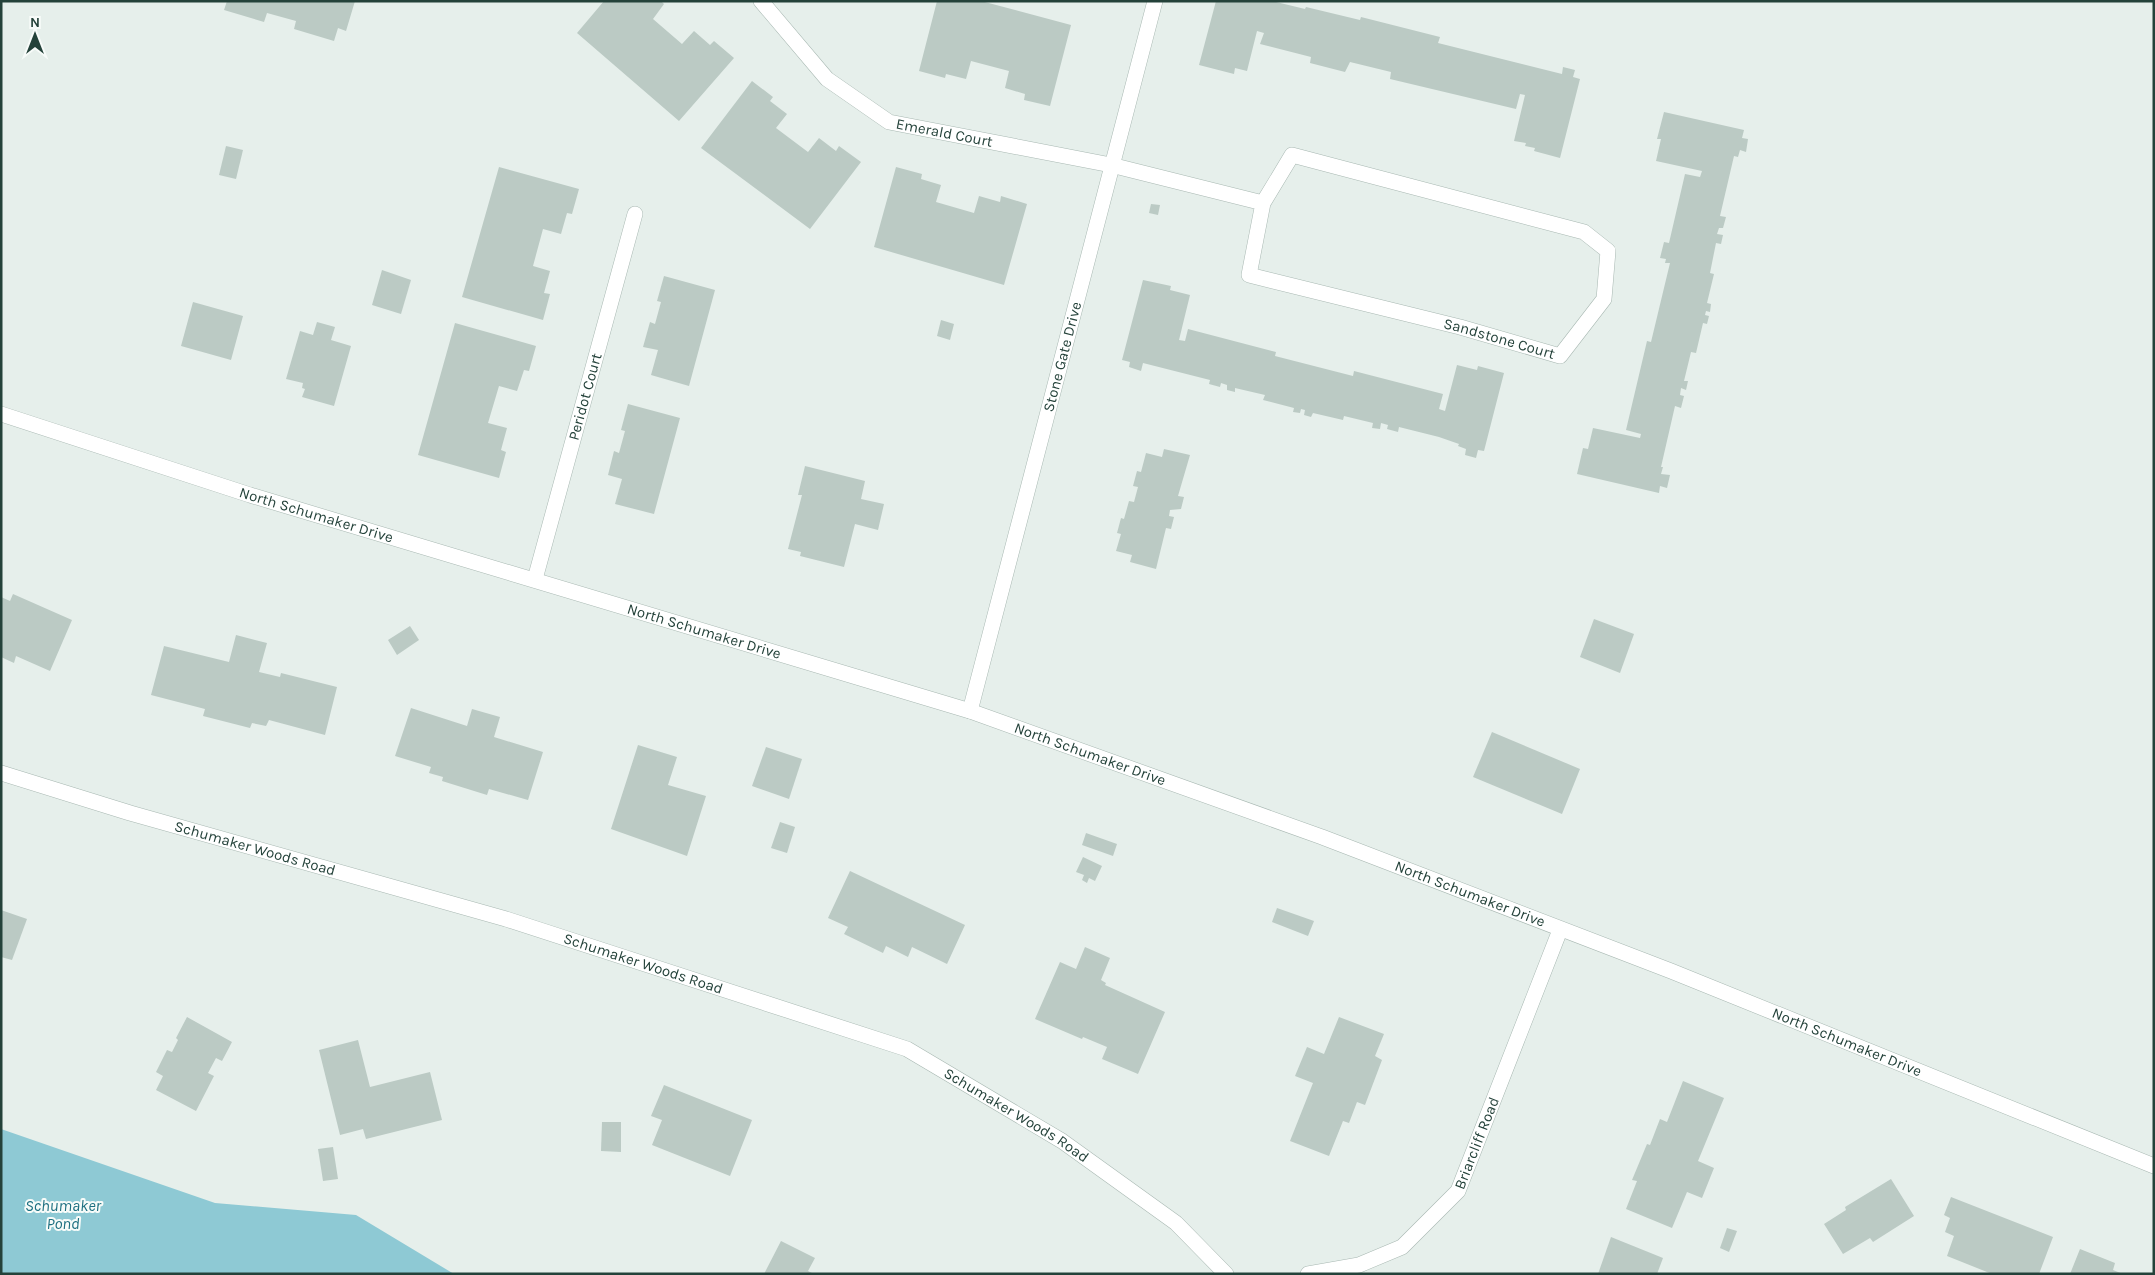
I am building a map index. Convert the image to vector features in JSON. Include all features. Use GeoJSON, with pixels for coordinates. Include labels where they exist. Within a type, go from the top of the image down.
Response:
{"type":"FeatureCollection","features":[{"type":"Feature","properties":{"kind":"street","name":"Stone Gate Drive"},"geometry":{"type":"LineString","coordinates":[[970,711],[1155,1]]}},
{"type":"Feature","properties":{"kind":"street","name":"Emerald Court"},"geometry":{"type":"LineString","coordinates":[[763,2],[827,79],[889,122],[1111,166]]}},
{"type":"Feature","properties":{"kind":"street","name":"Sandstone Court"},"geometry":{"type":"LineString","coordinates":[[1292,155],[1584,232],[1608,251],[1604,299],[1560,356],[1460,327],[1249,275],[1263,203],[1292,155]]}},
{"type":"Feature","properties":{"kind":"street"},"geometry":{"type":"LineString","coordinates":[[1111,166],[1263,203]]}},
{"type":"Feature","properties":{"kind":"street","name":"Peridot Court"},"geometry":{"type":"LineString","coordinates":[[535,579],[635,214]]}},
{"type":"Feature","properties":{"kind":"street","name":"North Schumaker Drive"},"geometry":{"type":"LineString","coordinates":[[1,414],[250,495],[970,711],[1322,837],[1560,930],[1671,971],[2154,1166]]}},
{"type":"Feature","properties":{"kind":"street","name":"Schumaker Woods Road"},"geometry":{"type":"LineString","coordinates":[[1,773],[130,813],[506,919],[908,1049],[1062,1142],[1176,1223],[1226,1274]]}},
{"type":"Feature","properties":{"kind":"street","name":"Briarcliff Road"},"geometry":{"type":"LineString","coordinates":[[1308,1274],[1359,1265],[1402,1247],[1458,1191],[1560,930]]}},
{"type":"Feature","properties":{"kind":"water","name":"Schumaker Pond"},"geometry":{"type":"Polygon","coordinates":[[[1,1129],[215,1203],[356,1215],[454,1274],[1,1274],[1,1129]]]}},
{"type":"Feature","properties":{"kind":"building"},"geometry":{"type":"Polygon","coordinates":[[[227,1],[355,1],[346,31],[338,28],[334,41],[294,29],[296,21],[267,13],[264,22],[224,10],[227,1]]]}},
{"type":"Feature","properties":{"kind":"building"},"geometry":{"type":"Polygon","coordinates":[[[604,1],[661,1],[664,4],[653,19],[682,44],[694,31],[710,45],[714,41],[734,58],[679,121],[577,33],[604,1]]]}},
{"type":"Feature","properties":{"kind":"building"},"geometry":{"type":"Polygon","coordinates":[[[937,1],[981,1],[1071,25],[1050,106],[1024,100],[1025,94],[1005,88],[1009,71],[971,61],[966,79],[946,74],[945,78],[919,71],[937,1]]]}},
{"type":"Feature","properties":{"kind":"building"},"geometry":{"type":"Polygon","coordinates":[[[1216,1],[1272,1],[1360,20],[1361,17],[1440,37],[1438,43],[1562,74],[1563,67],[1575,70],[1573,77],[1580,79],[1560,158],[1534,151],[1535,148],[1525,146],[1526,143],[1514,141],[1525,95],[1520,94],[1516,109],[1390,79],[1391,72],[1350,62],[1345,72],[1310,63],[1311,57],[1260,44],[1264,33],[1257,31],[1247,71],[1235,68],[1234,74],[1199,65],[1216,1]]]}},
{"type":"Feature","properties":{"kind":"building"},"geometry":{"type":"Polygon","coordinates":[[[752,81],[773,97],[770,101],[787,114],[776,128],[808,152],[819,138],[836,151],[839,146],[861,162],[810,229],[701,148],[752,81]]]}},
{"type":"Feature","properties":{"kind":"building"},"geometry":{"type":"Polygon","coordinates":[[[1664,112],[1744,130],[1742,138],[1748,139],[1746,152],[1740,150],[1738,157],[1734,156],[1720,216],[1726,217],[1723,228],[1719,228],[1717,234],[1723,235],[1721,244],[1716,243],[1710,273],[1714,274],[1707,303],[1711,304],[1710,312],[1706,311],[1705,315],[1709,316],[1707,324],[1703,323],[1696,353],[1691,352],[1684,381],[1688,381],[1686,390],[1681,388],[1680,395],[1684,396],[1681,408],[1675,406],[1661,467],[1663,467],[1661,474],[1670,475],[1667,488],[1660,486],[1659,493],[1577,474],[1583,448],[1588,449],[1593,428],[1640,438],[1641,434],[1626,430],[1647,341],[1651,342],[1670,263],[1665,263],[1666,259],[1660,258],[1664,242],[1669,243],[1685,174],[1700,177],[1702,171],[1656,161],[1661,139],[1657,139],[1664,112]]]}},
{"type":"Feature","properties":{"kind":"building"},"geometry":{"type":"Polygon","coordinates":[[[226,146],[243,150],[236,179],[219,175],[226,146]]]}},
{"type":"Feature","properties":{"kind":"building"},"geometry":{"type":"Polygon","coordinates":[[[499,167],[579,189],[572,214],[567,213],[561,234],[543,229],[533,266],[550,271],[544,293],[550,294],[543,320],[462,297],[499,167]]]}},
{"type":"Feature","properties":{"kind":"building"},"geometry":{"type":"Polygon","coordinates":[[[896,167],[922,174],[921,179],[941,185],[936,202],[974,213],[979,196],[1000,202],[1001,196],[1027,204],[1004,285],[874,247],[896,167]]]}},
{"type":"Feature","properties":{"kind":"building"},"geometry":{"type":"Polygon","coordinates":[[[1151,204],[1160,205],[1158,215],[1149,213],[1151,204]]]}},
{"type":"Feature","properties":{"kind":"building"},"geometry":{"type":"Polygon","coordinates":[[[382,270],[411,280],[401,314],[372,305],[382,270]]]}},
{"type":"Feature","properties":{"kind":"building"},"geometry":{"type":"Polygon","coordinates":[[[664,276],[715,290],[689,386],[651,375],[658,350],[643,347],[650,322],[655,324],[661,302],[657,301],[664,276]]]}},
{"type":"Feature","properties":{"kind":"building"},"geometry":{"type":"Polygon","coordinates":[[[1143,280],[1171,286],[1170,290],[1190,295],[1179,340],[1185,341],[1188,329],[1276,352],[1275,356],[1353,376],[1354,371],[1443,394],[1439,409],[1445,411],[1457,365],[1477,370],[1478,366],[1504,373],[1484,451],[1478,450],[1476,458],[1465,455],[1466,449],[1458,446],[1459,444],[1439,437],[1399,427],[1398,432],[1387,429],[1388,425],[1381,423],[1380,429],[1372,428],[1373,423],[1344,416],[1343,420],[1313,413],[1311,417],[1304,415],[1305,410],[1301,409],[1300,413],[1293,412],[1294,408],[1263,400],[1265,395],[1235,388],[1235,392],[1227,390],[1227,385],[1221,383],[1220,387],[1209,384],[1210,380],[1143,363],[1141,371],[1129,367],[1130,362],[1122,360],[1143,280]]]}},
{"type":"Feature","properties":{"kind":"building"},"geometry":{"type":"Polygon","coordinates":[[[193,302],[243,316],[231,360],[181,346],[193,302]]]}},
{"type":"Feature","properties":{"kind":"building"},"geometry":{"type":"Polygon","coordinates":[[[941,320],[954,324],[950,340],[937,336],[941,320]]]}},
{"type":"Feature","properties":{"kind":"building"},"geometry":{"type":"Polygon","coordinates":[[[317,322],[335,327],[331,340],[351,346],[334,406],[302,397],[305,389],[302,388],[303,383],[286,379],[300,331],[313,335],[317,322]]]}},
{"type":"Feature","properties":{"kind":"building"},"geometry":{"type":"Polygon","coordinates":[[[455,323],[536,346],[529,371],[524,370],[517,391],[499,386],[488,423],[507,428],[501,450],[506,452],[499,478],[418,455],[455,323]]]}},
{"type":"Feature","properties":{"kind":"building"},"geometry":{"type":"Polygon","coordinates":[[[628,404],[680,418],[654,514],[615,504],[622,479],[608,475],[614,451],[619,453],[625,431],[621,430],[628,404]]]}},
{"type":"Feature","properties":{"kind":"building"},"geometry":{"type":"Polygon","coordinates":[[[1164,449],[1190,455],[1178,496],[1184,497],[1181,509],[1170,510],[1169,516],[1174,517],[1171,529],[1166,528],[1156,569],[1130,562],[1132,555],[1116,551],[1121,534],[1117,533],[1121,518],[1124,519],[1129,501],[1134,502],[1138,487],[1133,486],[1137,471],[1141,472],[1146,453],[1162,457],[1164,449]]]}},
{"type":"Feature","properties":{"kind":"building"},"geometry":{"type":"Polygon","coordinates":[[[805,466],[865,481],[861,499],[884,504],[878,530],[855,524],[844,567],[800,556],[801,552],[788,549],[802,495],[798,495],[805,466]]]}},
{"type":"Feature","properties":{"kind":"building"},"geometry":{"type":"Polygon","coordinates":[[[13,594],[72,620],[50,671],[16,656],[14,663],[1,657],[1,597],[10,601],[13,594]]]}},
{"type":"Feature","properties":{"kind":"building"},"geometry":{"type":"Polygon","coordinates":[[[1594,619],[1634,634],[1620,673],[1580,657],[1594,619]]]}},
{"type":"Feature","properties":{"kind":"building"},"geometry":{"type":"Polygon","coordinates":[[[410,626],[419,640],[397,655],[388,640],[410,626]]]}},
{"type":"Feature","properties":{"kind":"building"},"geometry":{"type":"Polygon","coordinates":[[[236,635],[267,643],[259,672],[280,677],[281,673],[337,687],[325,735],[269,720],[266,726],[252,723],[250,728],[203,716],[205,709],[151,695],[164,646],[229,662],[236,635]]]}},
{"type":"Feature","properties":{"kind":"building"},"geometry":{"type":"Polygon","coordinates":[[[411,708],[467,726],[472,709],[500,717],[494,737],[543,752],[528,800],[489,789],[487,795],[442,781],[443,777],[429,773],[431,767],[395,756],[411,708]]]}},
{"type":"Feature","properties":{"kind":"building"},"geometry":{"type":"Polygon","coordinates":[[[1492,732],[1580,769],[1562,814],[1473,777],[1492,732]]]}},
{"type":"Feature","properties":{"kind":"building"},"geometry":{"type":"Polygon","coordinates":[[[638,745],[677,757],[668,785],[706,796],[687,856],[611,829],[638,745]]]}},
{"type":"Feature","properties":{"kind":"building"},"geometry":{"type":"Polygon","coordinates":[[[766,747],[802,759],[789,799],[752,786],[766,747]]]}},
{"type":"Feature","properties":{"kind":"building"},"geometry":{"type":"Polygon","coordinates":[[[780,822],[795,827],[787,853],[771,848],[780,822]]]}},
{"type":"Feature","properties":{"kind":"building"},"geometry":{"type":"Polygon","coordinates":[[[1086,833],[1117,844],[1113,856],[1082,845],[1086,833]]]}},
{"type":"Feature","properties":{"kind":"building"},"geometry":{"type":"Polygon","coordinates":[[[1083,857],[1102,866],[1095,881],[1089,878],[1087,883],[1082,880],[1084,875],[1076,872],[1083,857]]]}},
{"type":"Feature","properties":{"kind":"building"},"geometry":{"type":"Polygon","coordinates":[[[850,871],[965,925],[947,964],[912,947],[908,957],[886,946],[883,953],[844,934],[848,927],[828,918],[850,871]]]}},
{"type":"Feature","properties":{"kind":"building"},"geometry":{"type":"Polygon","coordinates":[[[1277,908],[1314,921],[1308,936],[1272,922],[1277,908]]]}},
{"type":"Feature","properties":{"kind":"building"},"geometry":{"type":"Polygon","coordinates":[[[1,910],[27,919],[12,960],[1,957],[1,910]]]}},
{"type":"Feature","properties":{"kind":"building"},"geometry":{"type":"Polygon","coordinates":[[[1085,947],[1110,958],[1101,980],[1106,983],[1105,985],[1165,1012],[1138,1074],[1102,1059],[1107,1047],[1083,1037],[1082,1039],[1035,1019],[1060,962],[1076,969],[1085,947]]]}},
{"type":"Feature","properties":{"kind":"building"},"geometry":{"type":"Polygon","coordinates":[[[187,1017],[232,1042],[222,1061],[216,1058],[208,1073],[214,1076],[196,1111],[156,1090],[163,1076],[156,1072],[167,1050],[172,1052],[178,1040],[176,1038],[187,1017]]]}},
{"type":"Feature","properties":{"kind":"building"},"geometry":{"type":"Polygon","coordinates":[[[1339,1017],[1384,1034],[1375,1056],[1382,1060],[1365,1105],[1357,1102],[1349,1123],[1343,1121],[1329,1156],[1290,1141],[1313,1083],[1295,1076],[1307,1047],[1324,1054],[1339,1017]]]}},
{"type":"Feature","properties":{"kind":"building"},"geometry":{"type":"Polygon","coordinates":[[[358,1040],[370,1087],[430,1072],[442,1120],[366,1139],[363,1129],[340,1135],[319,1050],[358,1040]]]}},
{"type":"Feature","properties":{"kind":"building"},"geometry":{"type":"Polygon","coordinates":[[[1683,1081],[1724,1098],[1698,1161],[1714,1168],[1702,1198],[1687,1192],[1672,1228],[1626,1209],[1637,1181],[1632,1180],[1647,1144],[1650,1145],[1660,1119],[1667,1122],[1683,1081]]]}},
{"type":"Feature","properties":{"kind":"building"},"geometry":{"type":"Polygon","coordinates":[[[664,1085],[752,1120],[730,1176],[652,1145],[662,1120],[651,1116],[664,1085]]]}},
{"type":"Feature","properties":{"kind":"building"},"geometry":{"type":"Polygon","coordinates":[[[602,1122],[621,1122],[621,1152],[601,1151],[602,1122]]]}},
{"type":"Feature","properties":{"kind":"building"},"geometry":{"type":"Polygon","coordinates":[[[333,1147],[338,1179],[323,1181],[318,1149],[333,1147]]]}},
{"type":"Feature","properties":{"kind":"building"},"geometry":{"type":"Polygon","coordinates":[[[1891,1179],[1914,1216],[1873,1242],[1870,1238],[1843,1254],[1824,1224],[1846,1210],[1845,1207],[1891,1179]]]}},
{"type":"Feature","properties":{"kind":"building"},"geometry":{"type":"Polygon","coordinates":[[[1951,1197],[2053,1237],[2039,1274],[1992,1274],[1947,1256],[1954,1236],[1945,1232],[1950,1218],[1944,1215],[1951,1197]]]}},
{"type":"Feature","properties":{"kind":"building"},"geometry":{"type":"Polygon","coordinates":[[[1727,1228],[1737,1231],[1729,1252],[1720,1248],[1727,1228]]]}},
{"type":"Feature","properties":{"kind":"building"},"geometry":{"type":"Polygon","coordinates":[[[1611,1237],[1663,1258],[1657,1274],[1598,1274],[1611,1237]]]}},
{"type":"Feature","properties":{"kind":"building"},"geometry":{"type":"Polygon","coordinates":[[[781,1241],[815,1258],[808,1271],[814,1274],[764,1274],[781,1241]]]}},
{"type":"Feature","properties":{"kind":"building"},"geometry":{"type":"Polygon","coordinates":[[[2080,1249],[2115,1263],[2113,1270],[2123,1274],[2070,1274],[2080,1249]]]}}]}
